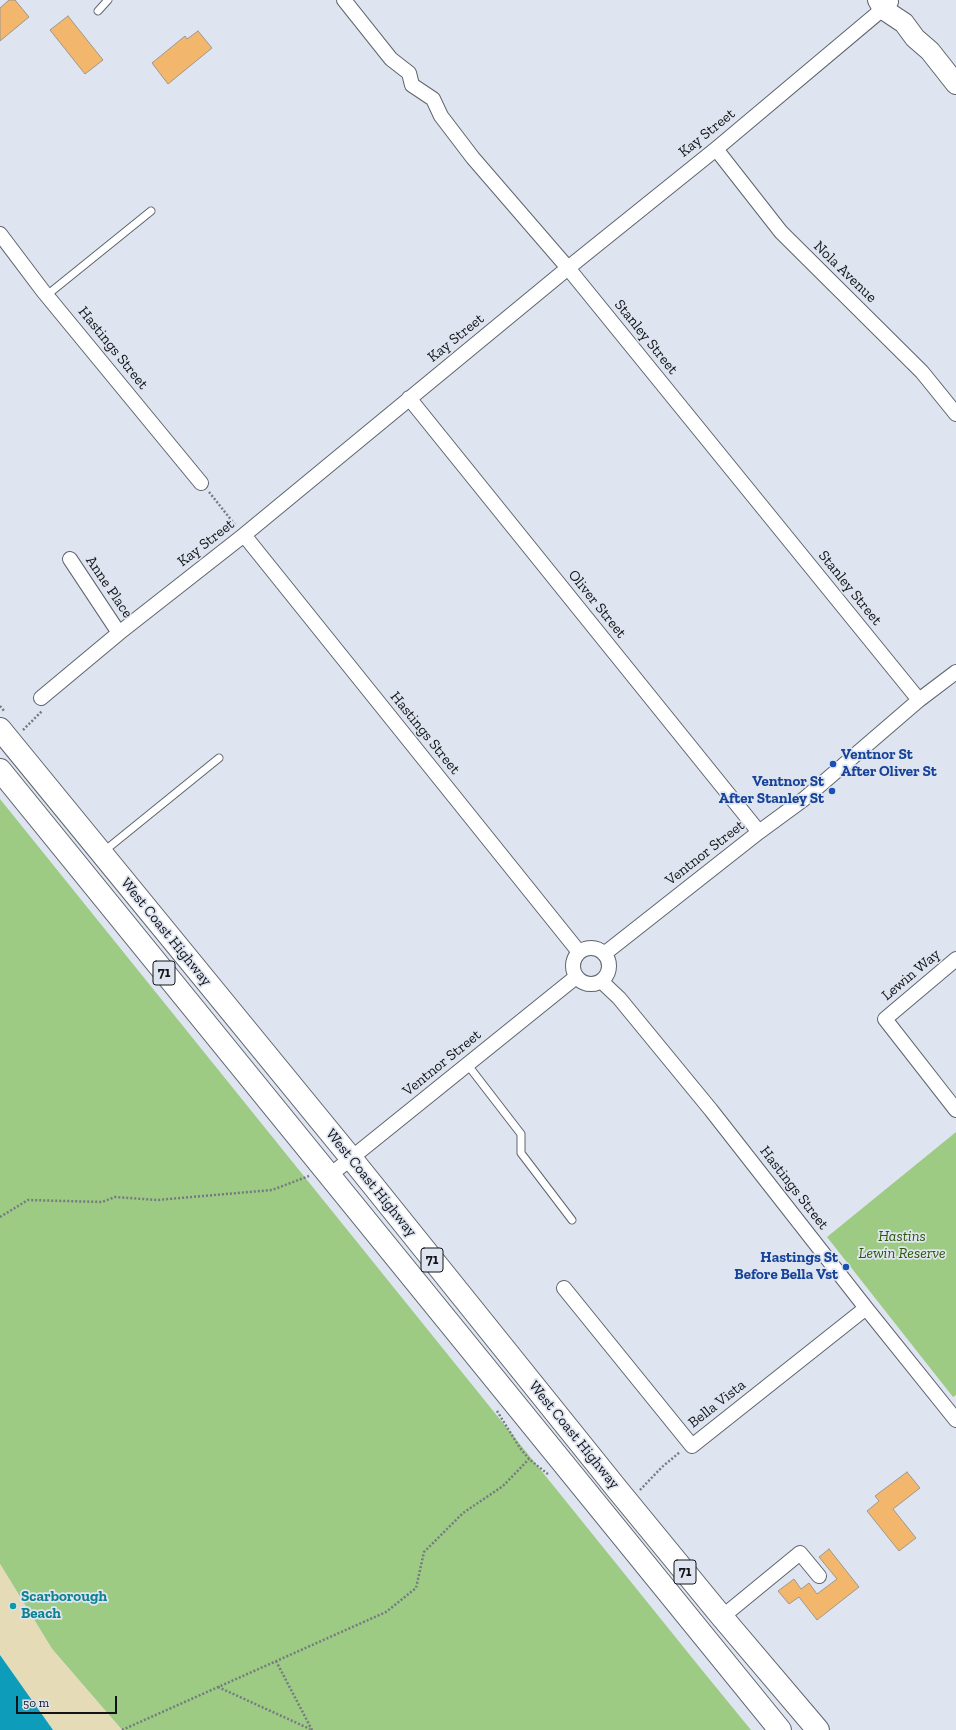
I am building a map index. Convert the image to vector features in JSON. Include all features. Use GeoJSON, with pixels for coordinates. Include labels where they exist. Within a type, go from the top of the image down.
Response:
{"type":"FeatureCollection","features":[{"type":"Feature","properties":{"kind":"highway","name":"West Coast Highway"},"geometry":{"type":"LineString","coordinates":[[8,724],[51,792],[351,1158],[722,1617],[818,1730]]}},
{"type":"Feature","properties":{"kind":"highway","name":"West Coast Highway"},"geometry":{"type":"LineString","coordinates":[[0,770],[319,1176],[552,1450],[780,1730]]}},
{"type":"Feature","properties":{"kind":"highway"},"geometry":{"type":"LineString","coordinates":[[30,808],[51,792]]}},
{"type":"Feature","properties":{"kind":"highway"},"geometry":{"type":"LineString","coordinates":[[552,1450],[563,1440],[554,1411]]}},
{"type":"Feature","properties":{"kind":"street","name":"Stanley Street"},"geometry":{"type":"LineString","coordinates":[[344,0],[391,58],[409,73],[412,85],[433,99],[441,116],[473,158],[568,268],[919,700]]}},
{"type":"Feature","properties":{"kind":"street","name":"Kay Street"},"geometry":{"type":"LineString","coordinates":[[41,698],[119,633],[244,535],[409,398],[716,149],[885,3]]}},
{"type":"Feature","properties":{"kind":"street"},"geometry":{"type":"LineString","coordinates":[[885,3],[904,23],[915,38],[930,51],[956,84]]}},
{"type":"Feature","properties":{"kind":"street","name":"Nola Avenue"},"geometry":{"type":"LineString","coordinates":[[716,149],[781,232],[922,372],[956,414]]}},
{"type":"Feature","properties":{"kind":"street","name":"Hastings Street"},"geometry":{"type":"LineString","coordinates":[[0,234],[47,295],[201,483]]}},
{"type":"Feature","properties":{"kind":"street","name":"Oliver Street"},"geometry":{"type":"LineString","coordinates":[[409,398],[759,832]]}},
{"type":"Feature","properties":{"kind":"street","name":"Hastings Street"},"geometry":{"type":"LineString","coordinates":[[244,535],[579,952]]}},
{"type":"Feature","properties":{"kind":"street","name":"Anne Place"},"geometry":{"type":"LineString","coordinates":[[70,559],[119,633]]}},
{"type":"Feature","properties":{"kind":"street","name":"Ventnor Street"},"geometry":{"type":"LineString","coordinates":[[604,954],[759,832],[804,799],[919,700],[956,672]]}},
{"type":"Feature","properties":{"kind":"street"},"geometry":{"type":"LineString","coordinates":[[591,948],[597,949],[604,954],[608,964],[608,970],[601,981],[587,984],[576,977],[573,969],[574,960],[579,952],[591,948]]}},
{"type":"Feature","properties":{"kind":"street","name":"Lewin Way"},"geometry":{"type":"LineString","coordinates":[[956,960],[885,1018],[956,1110]]}},
{"type":"Feature","properties":{"kind":"street","name":"Ventnor Street"},"geometry":{"type":"LineString","coordinates":[[319,1176],[351,1158],[576,977]]}},
{"type":"Feature","properties":{"kind":"street","name":"Hastings Street"},"geometry":{"type":"LineString","coordinates":[[601,981],[619,998],[711,1110],[956,1420]]}},
{"type":"Feature","properties":{"kind":"street","name":"Bella Vista"},"geometry":{"type":"LineString","coordinates":[[564,1288],[692,1446],[866,1308]]}},
{"type":"Feature","properties":{"kind":"street"},"geometry":{"type":"LineString","coordinates":[[722,1617],[800,1553],[819,1576]]}},
{"type":"Feature","properties":{"kind":"lane"},"geometry":{"type":"LineString","coordinates":[[98,11],[108,0]]}},
{"type":"Feature","properties":{"kind":"lane"},"geometry":{"type":"LineString","coordinates":[[47,295],[151,211]]}},
{"type":"Feature","properties":{"kind":"lane"},"geometry":{"type":"LineString","coordinates":[[101,854],[219,758]]}},
{"type":"Feature","properties":{"kind":"lane"},"geometry":{"type":"LineString","coordinates":[[467,1064],[521,1134],[521,1153],[572,1220]]}},
{"type":"Feature","properties":{"kind":"path"},"geometry":{"type":"LineString","coordinates":[[201,483],[244,535]]}},
{"type":"Feature","properties":{"kind":"path"},"geometry":{"type":"LineString","coordinates":[[0,706],[8,724],[21,732],[45,708],[41,698]]}},
{"type":"Feature","properties":{"kind":"path"},"geometry":{"type":"LineString","coordinates":[[0,1217],[28,1200],[102,1202],[115,1197],[164,1199],[272,1190],[319,1176]]}},
{"type":"Feature","properties":{"kind":"path"},"geometry":{"type":"LineString","coordinates":[[640,1490],[662,1466],[690,1443]]}},
{"type":"Feature","properties":{"kind":"path"},"geometry":{"type":"LineString","coordinates":[[122,1730],[386,1612],[416,1588],[424,1552],[463,1513],[503,1486],[529,1459]]}},
{"type":"Feature","properties":{"kind":"path"},"geometry":{"type":"LineString","coordinates":[[276,1661],[311,1729]]}},
{"type":"Feature","properties":{"kind":"path"},"geometry":{"type":"LineString","coordinates":[[217,1687],[311,1729]]}},
{"type":"Feature","properties":{"kind":"green space"},"geometry":{"type":"Polygon","coordinates":[[[0,799],[751,1730],[122,1730],[52,1649],[0,1564],[0,799]]]}},
{"type":"Feature","properties":{"kind":"green space","name":"Hastins Lewin Reserve"},"geometry":{"type":"Polygon","coordinates":[[[956,1132],[956,1395],[953,1397],[827,1237],[956,1132]]]}},
{"type":"Feature","properties":{"kind":"sand","name":"Scarborough Beach"},"geometry":{"type":"Polygon","coordinates":[[[0,1564],[52,1649],[122,1730],[53,1730],[0,1655],[0,1564]]]}},
{"type":"Feature","properties":{"kind":"water"},"geometry":{"type":"Polygon","coordinates":[[[0,1655],[53,1730],[0,1730],[0,1655]]]}},
{"type":"Feature","properties":{"kind":"building"},"geometry":{"type":"Polygon","coordinates":[[[9,0],[15,0],[29,17],[0,41],[0,8],[9,0]]]}},
{"type":"Feature","properties":{"kind":"building"},"geometry":{"type":"Polygon","coordinates":[[[68,16],[103,60],[85,74],[50,30],[68,16]]]}},
{"type":"Feature","properties":{"kind":"building"},"geometry":{"type":"Polygon","coordinates":[[[198,31],[212,48],[168,84],[152,63],[185,36],[187,39],[198,31]]]}},
{"type":"Feature","properties":{"kind":"building"},"geometry":{"type":"Polygon","coordinates":[[[907,1472],[920,1488],[893,1509],[916,1538],[899,1551],[867,1511],[879,1501],[875,1496],[907,1472]]]}},
{"type":"Feature","properties":{"kind":"building"},"geometry":{"type":"Polygon","coordinates":[[[829,1549],[859,1587],[817,1620],[799,1597],[789,1604],[778,1591],[794,1579],[801,1589],[809,1583],[817,1594],[837,1579],[819,1557],[829,1549]]]}},
{"type":"Feature","properties":{"kind":"place","name":"Ventnor St After Oliver St"},"geometry":{"type":"Point","coordinates":[833,764]}},
{"type":"Feature","properties":{"kind":"place","name":"Ventnor St After Stanley St"},"geometry":{"type":"Point","coordinates":[832,791]}},
{"type":"Feature","properties":{"kind":"place","name":"Hastings St Before Bella Vst"},"geometry":{"type":"Point","coordinates":[846,1267]}},
{"type":"Feature","properties":{"kind":"place","name":"Scarborough Beach"},"geometry":{"type":"Point","coordinates":[13,1606]}}]}
